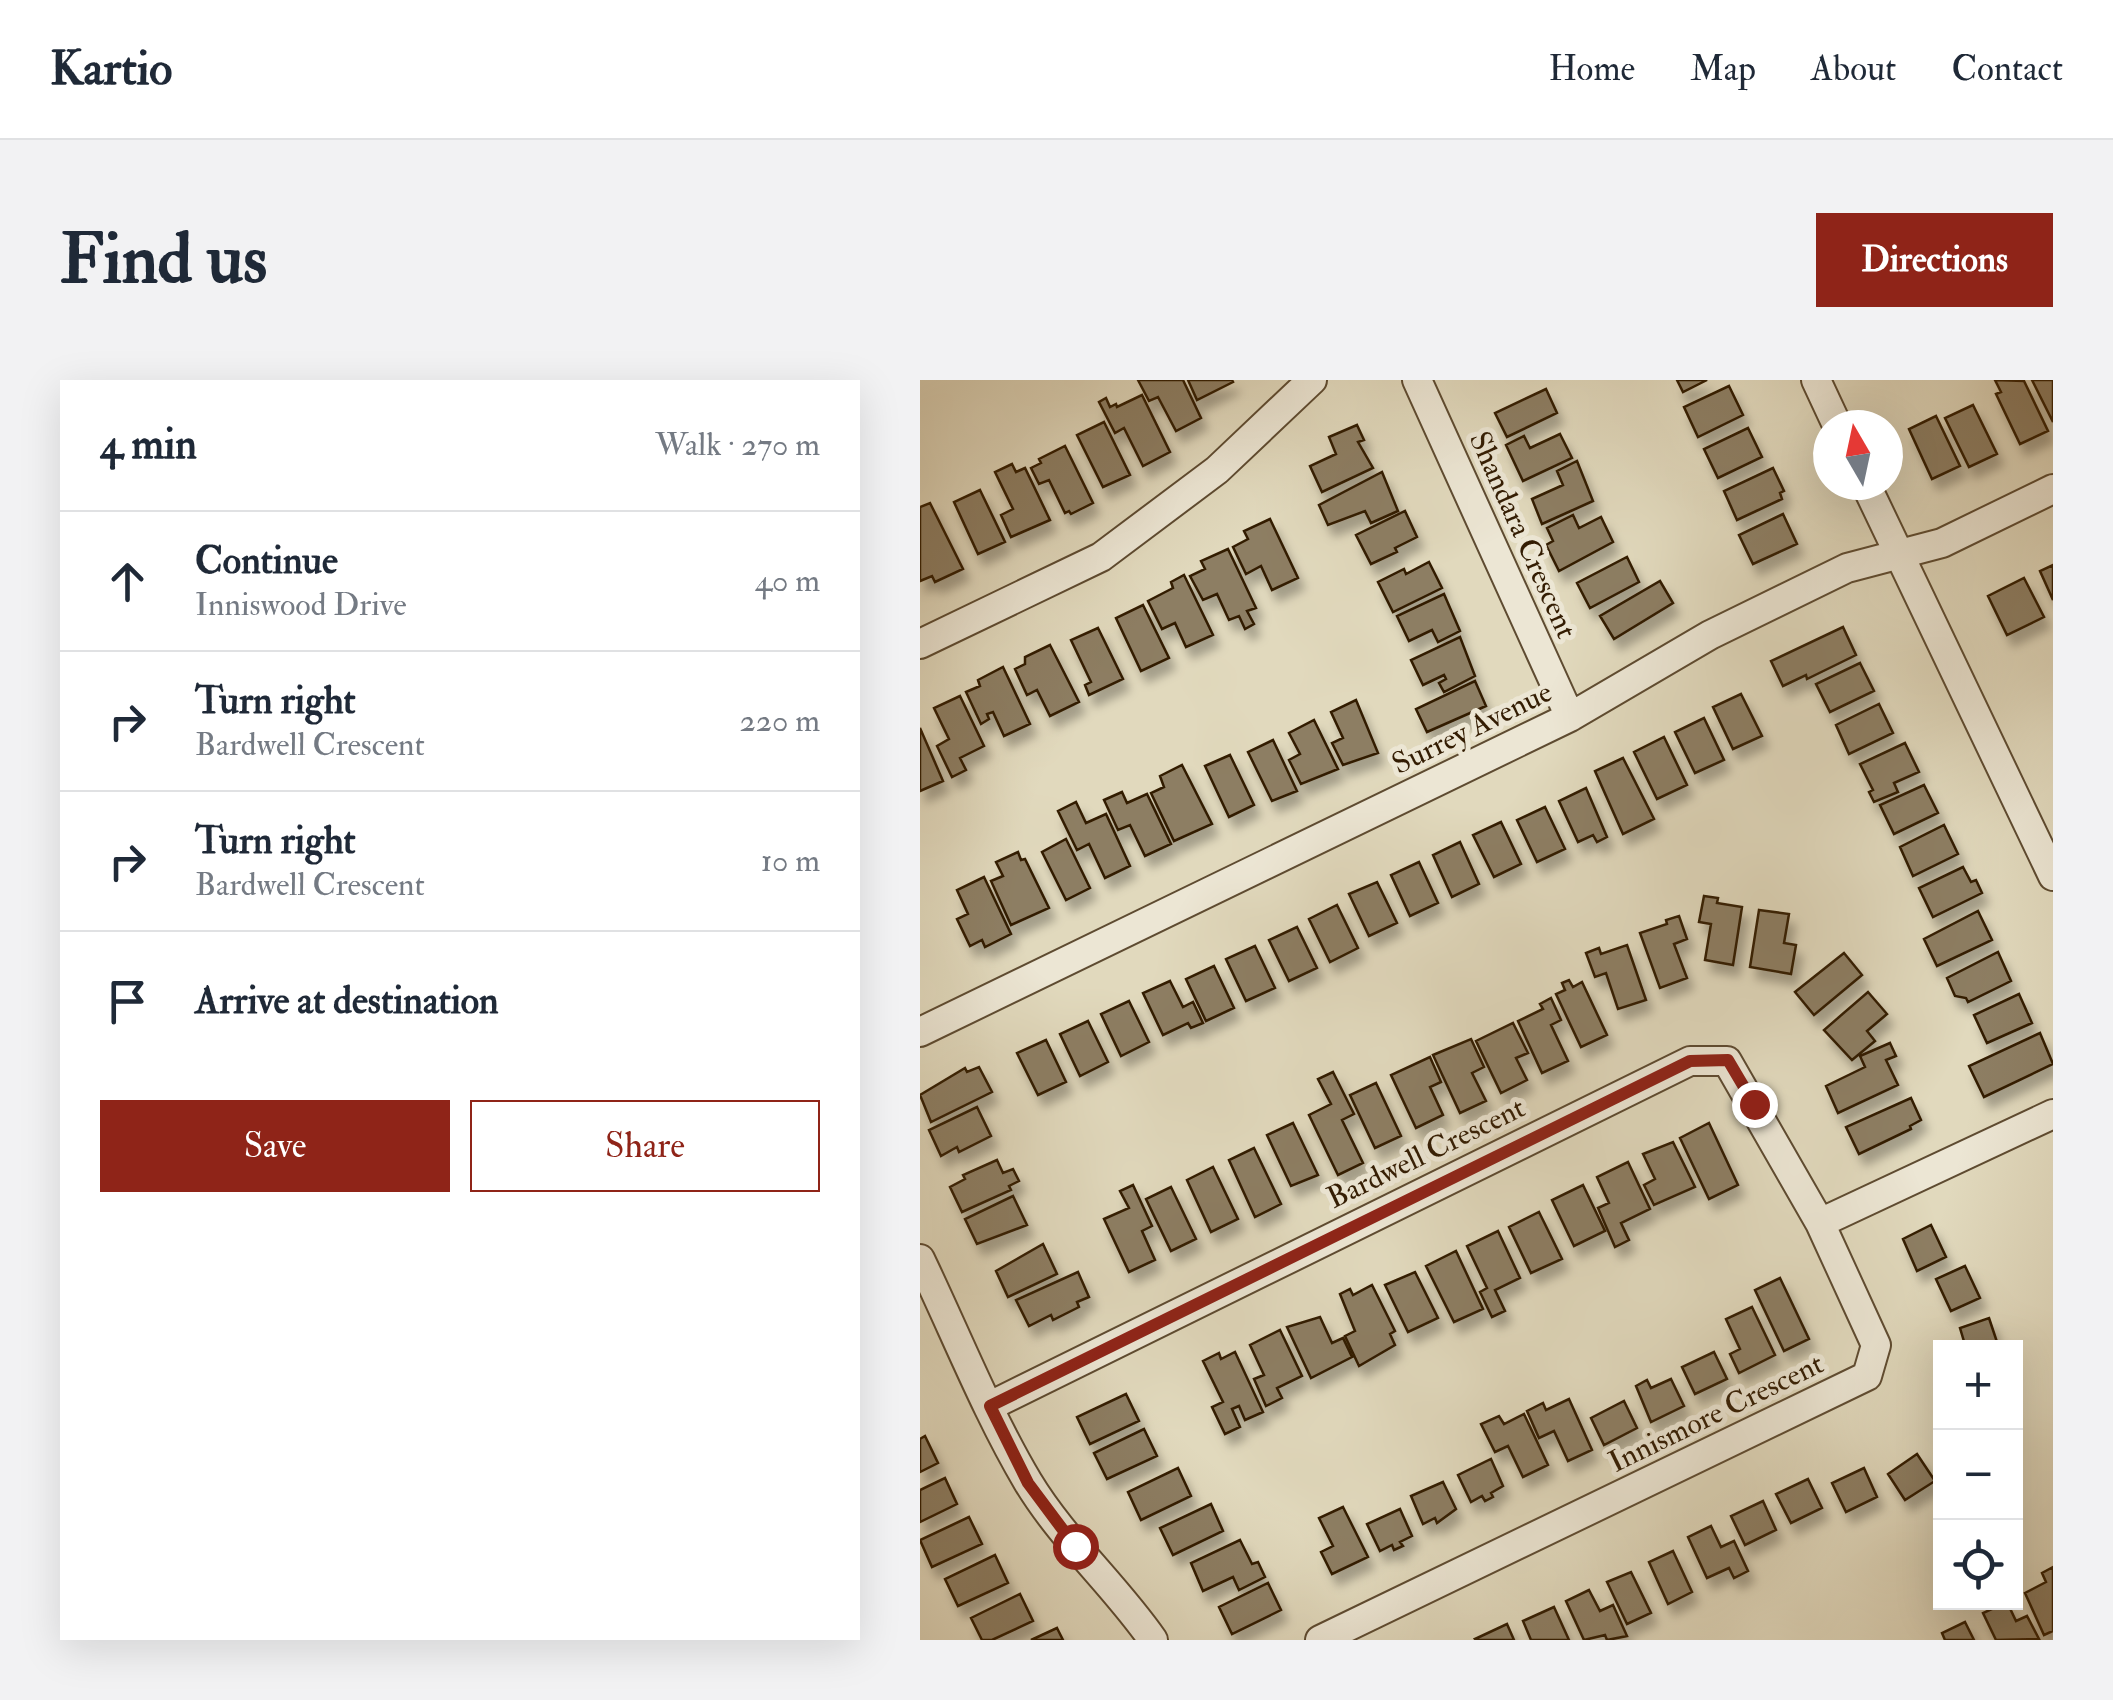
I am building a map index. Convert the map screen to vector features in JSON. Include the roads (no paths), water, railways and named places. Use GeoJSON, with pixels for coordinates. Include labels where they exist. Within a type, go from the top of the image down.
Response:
{"type":"FeatureCollection","features":[{"type":"Feature","properties":{"kind":"street"},"geometry":{"type":"LineString","coordinates":[[920,644],[1102,557],[1217,470],[1312,380]]}},
{"type":"Feature","properties":{"kind":"street","name":"Shandara Crescent"},"geometry":{"type":"LineString","coordinates":[[1417,380],[1570,717]]}},
{"type":"Feature","properties":{"kind":"street"},"geometry":{"type":"LineString","coordinates":[[1816,380],[1830,410]]}},
{"type":"Feature","properties":{"kind":"street","name":"Surrey Avenue"},"geometry":{"type":"LineString","coordinates":[[920,1032],[1570,717],[1710,634],[1846,568],[1942,542],[2053,490]]}},
{"type":"Feature","properties":{"kind":"street"},"geometry":{"type":"LineString","coordinates":[[1873,500],[2053,876]]}},
{"type":"Feature","properties":{"kind":"street","name":"Bardwell Crescent"},"geometry":{"type":"LineString","coordinates":[[990,1406],[1690,1061],[1728,1060],[1820,1223]]}},
{"type":"Feature","properties":{"kind":"street"},"geometry":{"type":"LineString","coordinates":[[1820,1223],[2053,1114]]}},
{"type":"Feature","properties":{"kind":"street","name":"Innismore Crescent"},"geometry":{"type":"LineString","coordinates":[[1320,1640],[1867,1376],[1876,1345],[1820,1223]]}},
{"type":"Feature","properties":{"kind":"street"},"geometry":{"type":"LineString","coordinates":[[920,1259],[1028,1483],[1153,1640]]}}]}
